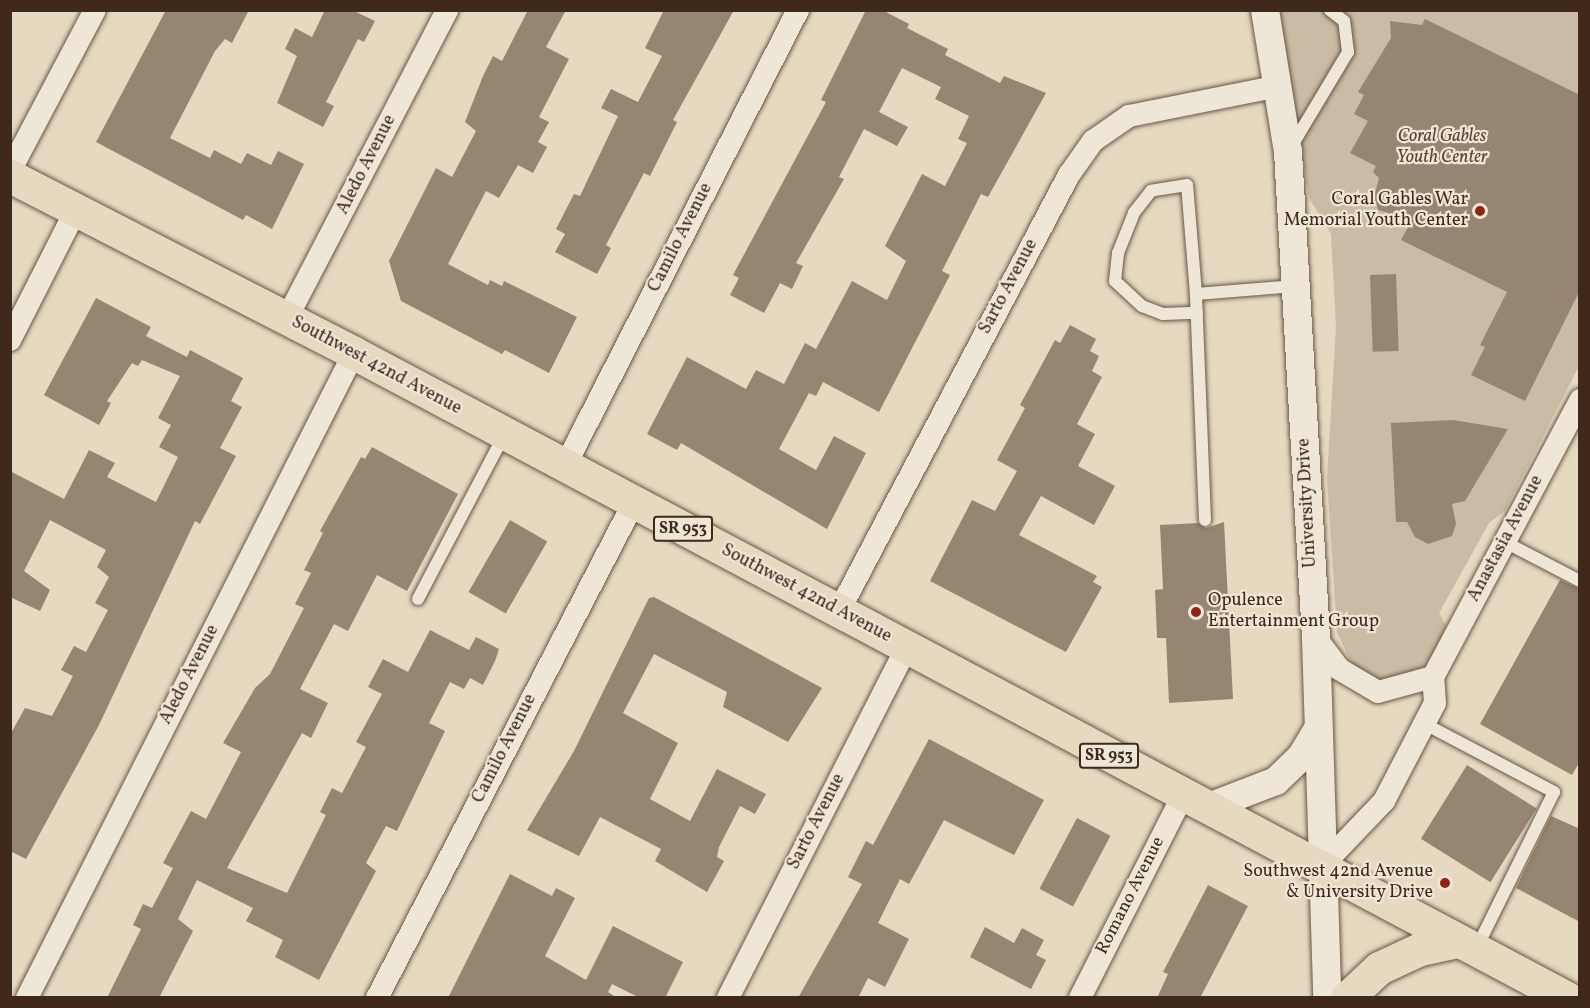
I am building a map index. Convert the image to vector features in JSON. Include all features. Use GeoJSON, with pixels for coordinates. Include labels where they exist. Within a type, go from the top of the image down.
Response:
{"type":"FeatureCollection","features":[{"type":"Feature","properties":{"kind":"main road","name":"Southwest 42nd Avenue"},"geometry":{"type":"LineString","coordinates":[[10,176],[354,353],[1195,802],[1568,998]]}},
{"type":"Feature","properties":{"kind":"main road"},"geometry":{"type":"LineString","coordinates":[[1347,998],[1379,968],[1420,949],[1467,945]]}},
{"type":"Feature","properties":{"kind":"street"},"geometry":{"type":"LineString","coordinates":[[10,171],[95,10]]}},
{"type":"Feature","properties":{"kind":"street","name":"Aledo Avenue"},"geometry":{"type":"LineString","coordinates":[[287,318],[447,10]]}},
{"type":"Feature","properties":{"kind":"street","name":"Camilo Avenue"},"geometry":{"type":"LineString","coordinates":[[565,466],[798,10]]}},
{"type":"Feature","properties":{"kind":"street","name":"University Drive"},"geometry":{"type":"LineString","coordinates":[[1266,11],[1288,152],[1316,638],[1320,868],[1327,998]]}},
{"type":"Feature","properties":{"kind":"street","name":"Sarto Avenue"},"geometry":{"type":"LineString","coordinates":[[839,611],[1069,176],[1093,141],[1129,116],[1279,86]]}},
{"type":"Feature","properties":{"kind":"street"},"geometry":{"type":"LineString","coordinates":[[10,340],[76,210]]}},
{"type":"Feature","properties":{"kind":"street","name":"Aledo Avenue"},"geometry":{"type":"LineString","coordinates":[[27,998],[354,353]]}},
{"type":"Feature","properties":{"kind":"street","name":"Anastasia Avenue"},"geometry":{"type":"LineString","coordinates":[[1320,868],[1384,801],[1435,703],[1433,677],[1580,400]]}},
{"type":"Feature","properties":{"kind":"street","name":"Camilo Avenue"},"geometry":{"type":"LineString","coordinates":[[377,998],[634,502]]}},
{"type":"Feature","properties":{"kind":"street"},"geometry":{"type":"LineString","coordinates":[[1316,638],[1339,669],[1378,692],[1433,677]]}},
{"type":"Feature","properties":{"kind":"street","name":"Sarto Avenue"},"geometry":{"type":"LineString","coordinates":[[728,998],[907,647]]}},
{"type":"Feature","properties":{"kind":"street"},"geometry":{"type":"LineString","coordinates":[[1195,802],[1276,781],[1301,757],[1318,729]]}},
{"type":"Feature","properties":{"kind":"street","name":"Romano Avenue"},"geometry":{"type":"LineString","coordinates":[[1080,998],[1195,802]]}},
{"type":"Feature","properties":{"kind":"lane"},"geometry":{"type":"LineString","coordinates":[[1288,152],[1321,104],[1348,52],[1349,36],[1335,12]]}},
{"type":"Feature","properties":{"kind":"lane"},"geometry":{"type":"LineString","coordinates":[[1197,313],[1163,314],[1142,306],[1114,280],[1118,253],[1134,213],[1151,191],[1187,185],[1197,313],[1204,520]]}},
{"type":"Feature","properties":{"kind":"lane"},"geometry":{"type":"LineString","coordinates":[[1196,294],[1296,286]]}},
{"type":"Feature","properties":{"kind":"lane"},"geometry":{"type":"LineString","coordinates":[[418,600],[505,434]]}},
{"type":"Feature","properties":{"kind":"lane"},"geometry":{"type":"LineString","coordinates":[[1505,542],[1580,581]]}},
{"type":"Feature","properties":{"kind":"lane"},"geometry":{"type":"LineString","coordinates":[[1425,724],[1554,792],[1467,945]]}},
{"type":"Feature","properties":{"kind":"green space","name":"Coral Gables Youth Center"},"geometry":{"type":"Polygon","coordinates":[[[1280,11],[1579,11],[1579,366],[1505,511],[1489,523],[1439,613],[1448,629],[1435,660],[1420,673],[1380,683],[1353,667],[1337,632],[1327,478],[1336,327],[1331,234],[1309,198],[1280,11]]]}},
{"type":"Feature","properties":{"kind":"building"},"geometry":{"type":"Polygon","coordinates":[[[166,10],[249,10],[232,43],[225,39],[215,51],[170,138],[210,158],[214,150],[241,164],[247,153],[271,165],[278,151],[304,164],[272,229],[246,215],[243,220],[96,142],[166,10]]]}},
{"type":"Feature","properties":{"kind":"building"},"geometry":{"type":"Polygon","coordinates":[[[325,10],[352,10],[375,21],[364,42],[358,39],[326,102],[334,106],[323,127],[277,103],[297,56],[285,49],[295,28],[312,37],[325,10]]]}},
{"type":"Feature","properties":{"kind":"building"},"geometry":{"type":"Polygon","coordinates":[[[528,10],[566,10],[546,47],[569,59],[539,117],[549,122],[538,142],[547,147],[533,173],[518,165],[499,198],[486,191],[448,264],[488,285],[490,280],[502,286],[504,281],[577,317],[549,373],[505,350],[502,354],[401,301],[389,261],[436,168],[452,177],[476,131],[465,122],[483,76],[493,56],[502,61],[528,10]]]}},
{"type":"Feature","properties":{"kind":"building"},"geometry":{"type":"Polygon","coordinates":[[[664,10],[734,10],[673,120],[677,122],[650,176],[644,173],[606,245],[611,248],[597,274],[555,252],[565,234],[556,229],[574,194],[580,196],[618,116],[601,108],[611,89],[638,102],[662,56],[645,48],[664,10]]]}},
{"type":"Feature","properties":{"kind":"building"},"geometry":{"type":"Polygon","coordinates":[[[866,10],[882,10],[909,24],[907,28],[948,49],[945,55],[1000,83],[1004,76],[1046,93],[988,197],[981,194],[942,271],[950,275],[879,412],[823,382],[816,396],[809,393],[779,449],[816,470],[834,436],[866,453],[827,529],[681,443],[677,450],[647,434],[687,357],[746,389],[756,370],[784,384],[805,343],[816,349],[852,281],[887,300],[906,261],[885,246],[922,174],[945,186],[967,143],[958,139],[969,116],[935,99],[941,87],[902,68],[879,112],[908,127],[897,146],[864,129],[839,177],[844,179],[796,263],[803,266],[792,289],[780,283],[764,313],[730,295],[739,278],[733,275],[826,102],[821,100],[866,10]]]}},
{"type":"Feature","properties":{"kind":"building","name":"Coral Gables War Memorial Youth Center"},"geometry":{"type":"Polygon","coordinates":[[[1425,19],[1580,95],[1580,290],[1525,401],[1471,375],[1485,347],[1480,345],[1507,292],[1401,240],[1412,220],[1378,210],[1374,197],[1379,178],[1373,172],[1376,166],[1350,153],[1368,121],[1354,114],[1364,95],[1358,92],[1391,38],[1390,21],[1422,25],[1425,19]]]}},
{"type":"Feature","properties":{"kind":"building"},"geometry":{"type":"Polygon","coordinates":[[[1396,274],[1399,351],[1373,352],[1370,275],[1396,274]]]}},
{"type":"Feature","properties":{"kind":"building"},"geometry":{"type":"Polygon","coordinates":[[[96,298],[151,327],[146,336],[187,357],[190,350],[243,378],[231,401],[242,407],[220,448],[236,456],[200,524],[195,521],[99,725],[26,859],[10,851],[10,735],[25,708],[52,716],[73,676],[61,670],[74,646],[86,652],[108,610],[95,603],[109,577],[97,567],[106,550],[50,520],[24,571],[50,590],[40,611],[10,597],[10,471],[64,499],[89,450],[115,463],[107,477],[156,502],[178,457],[159,447],[171,425],[158,418],[180,376],[142,360],[138,366],[132,363],[107,401],[111,403],[99,425],[44,395],[96,298]]]}},
{"type":"Feature","properties":{"kind":"building"},"geometry":{"type":"Polygon","coordinates":[[[1070,325],[1096,339],[1090,351],[1099,356],[1092,371],[1102,377],[1077,424],[1095,434],[1078,466],[1115,486],[1094,525],[1041,496],[1019,535],[1097,576],[1093,582],[1102,587],[1066,652],[930,581],[972,500],[995,511],[1017,471],[997,460],[1025,408],[1020,405],[1055,340],[1060,343],[1070,325]]]}},
{"type":"Feature","properties":{"kind":"building"},"geometry":{"type":"Polygon","coordinates":[[[1453,420],[1508,429],[1465,501],[1452,504],[1456,524],[1452,536],[1428,544],[1415,537],[1407,522],[1396,522],[1391,423],[1453,420]]]}},
{"type":"Feature","properties":{"kind":"building"},"geometry":{"type":"Polygon","coordinates":[[[372,447],[458,494],[407,591],[377,575],[348,631],[334,624],[300,689],[328,703],[311,738],[302,733],[227,868],[287,893],[326,815],[320,812],[332,788],[342,793],[366,747],[356,742],[382,694],[368,687],[383,659],[408,672],[430,630],[469,650],[476,637],[499,649],[495,661],[483,685],[470,678],[464,689],[450,682],[429,723],[445,731],[397,831],[386,826],[366,863],[376,871],[319,980],[275,957],[283,940],[246,921],[253,908],[197,880],[178,919],[193,931],[159,998],[107,998],[141,929],[133,925],[143,904],[152,908],[173,868],[163,863],[191,811],[206,819],[241,752],[223,743],[255,688],[270,674],[304,608],[295,604],[311,573],[304,570],[323,533],[320,531],[361,457],[365,459],[372,447]]]}},
{"type":"Feature","properties":{"kind":"building"},"geometry":{"type":"Polygon","coordinates":[[[510,520],[547,541],[506,613],[468,592],[510,520]]]}},
{"type":"Feature","properties":{"kind":"building"},"geometry":{"type":"Polygon","coordinates":[[[1224,522],[1233,699],[1169,703],[1166,638],[1157,638],[1155,590],[1163,589],[1160,525],[1198,523],[1206,528],[1224,522]]]}},
{"type":"Feature","properties":{"kind":"building"},"geometry":{"type":"Polygon","coordinates":[[[1560,580],[1580,589],[1580,761],[1572,775],[1480,724],[1560,580]]]}},
{"type":"Feature","properties":{"kind":"building"},"geometry":{"type":"Polygon","coordinates":[[[654,597],[822,688],[788,742],[723,707],[727,692],[654,654],[623,713],[678,743],[650,799],[690,821],[717,769],[766,794],[755,814],[740,806],[719,847],[717,857],[724,861],[707,892],[655,861],[661,849],[600,817],[579,856],[527,830],[574,751],[649,598],[654,597]]]}},
{"type":"Feature","properties":{"kind":"building"},"geometry":{"type":"Polygon","coordinates":[[[929,739],[1044,800],[1014,855],[944,820],[909,884],[900,879],[878,923],[909,939],[885,987],[868,978],[858,998],[798,998],[862,884],[848,877],[866,841],[873,845],[929,739]]]}},
{"type":"Feature","properties":{"kind":"building"},"geometry":{"type":"Polygon","coordinates":[[[1467,765],[1537,808],[1490,882],[1421,839],[1467,765]]]}},
{"type":"Feature","properties":{"kind":"building"},"geometry":{"type":"Polygon","coordinates":[[[1551,816],[1580,829],[1580,922],[1516,888],[1551,816]]]}},
{"type":"Feature","properties":{"kind":"building"},"geometry":{"type":"Polygon","coordinates":[[[1077,818],[1111,836],[1073,906],[1039,889],[1077,818]]]}},
{"type":"Feature","properties":{"kind":"building"},"geometry":{"type":"Polygon","coordinates":[[[510,874],[552,896],[556,888],[575,898],[545,956],[586,980],[613,926],[683,962],[665,998],[640,998],[612,984],[608,992],[617,998],[448,998],[510,874]]]}},
{"type":"Feature","properties":{"kind":"building"},"geometry":{"type":"Polygon","coordinates":[[[1208,885],[1248,906],[1200,998],[1157,998],[1168,974],[1163,972],[1208,885]]]}},
{"type":"Feature","properties":{"kind":"building"},"geometry":{"type":"Polygon","coordinates":[[[985,927],[1014,943],[1022,928],[1044,940],[1036,955],[1046,960],[1031,989],[970,957],[985,927]]]}},
{"type":"Feature","properties":{"kind":"place","name":"Coral Gables War Memorial Youth Center"},"geometry":{"type":"Point","coordinates":[1480,211]}},
{"type":"Feature","properties":{"kind":"place","name":"Opulence Entertainment Group"},"geometry":{"type":"Point","coordinates":[1196,612]}},
{"type":"Feature","properties":{"kind":"place","name":"Southwest 42nd Avenue & University Drive"},"geometry":{"type":"Point","coordinates":[1445,883]}}]}
